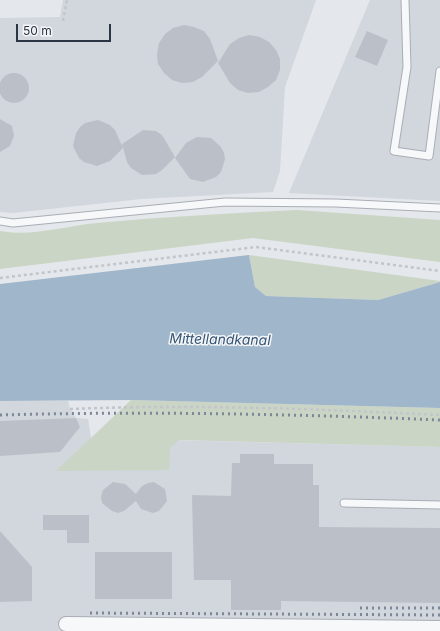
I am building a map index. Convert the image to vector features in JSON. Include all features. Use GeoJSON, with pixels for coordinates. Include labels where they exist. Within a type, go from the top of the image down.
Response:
{"type":"FeatureCollection","features":[{"type":"Feature","properties":{"kind":"street"},"geometry":{"type":"LineString","coordinates":[[66,624],[440,628]]}},
{"type":"Feature","properties":{"kind":"lane"},"geometry":{"type":"LineString","coordinates":[[405,0],[407,67],[394,151],[429,156],[440,71]]}},
{"type":"Feature","properties":{"kind":"lane"},"geometry":{"type":"LineString","coordinates":[[0,221],[13,224],[225,202],[336,203],[440,208]]}},
{"type":"Feature","properties":{"kind":"lane"},"geometry":{"type":"LineString","coordinates":[[344,503],[440,505]]}},
{"type":"Feature","properties":{"kind":"path"},"geometry":{"type":"LineString","coordinates":[[63,21],[67,0]]}},
{"type":"Feature","properties":{"kind":"path"},"geometry":{"type":"LineString","coordinates":[[0,278],[256,247],[440,271]]}},
{"type":"Feature","properties":{"kind":"path"},"geometry":{"type":"LineString","coordinates":[[70,409],[310,409],[440,415]]}},
{"type":"Feature","properties":{"kind":"shaded area"},"geometry":{"type":"Polygon","coordinates":[[[63,0],[316,0],[285,87],[280,171],[273,192],[141,199],[13,213],[0,212],[0,18],[60,17],[63,0]]]}},
{"type":"Feature","properties":{"kind":"shaded area"},"geometry":{"type":"Polygon","coordinates":[[[370,0],[440,0],[440,201],[289,193],[370,0]]]}},
{"type":"Feature","properties":{"kind":"shaded area"},"geometry":{"type":"Polygon","coordinates":[[[0,401],[68,401],[70,409],[76,418],[88,419],[91,438],[440,447],[440,631],[0,631],[0,401]]]}},
{"type":"Feature","properties":{"kind":"green space"},"geometry":{"type":"Polygon","coordinates":[[[297,210],[440,220],[440,262],[253,238],[0,269],[0,231],[24,233],[85,224],[197,215],[297,210]]]}},
{"type":"Feature","properties":{"kind":"green space"},"geometry":{"type":"Polygon","coordinates":[[[249,255],[440,282],[378,300],[266,296],[255,287],[249,255]]]}},
{"type":"Feature","properties":{"kind":"green space"},"geometry":{"type":"Polygon","coordinates":[[[131,400],[440,408],[440,447],[179,440],[170,448],[169,470],[56,471],[131,400]]]}},
{"type":"Feature","properties":{"kind":"water","name":"Mittellandkanal"},"geometry":{"type":"Polygon","coordinates":[[[249,255],[255,287],[266,296],[378,300],[440,282],[440,408],[131,400],[0,401],[0,284],[249,255]]]}},
{"type":"Feature","properties":{"kind":"building"},"geometry":{"type":"Polygon","coordinates":[[[184,25],[204,31],[210,39],[218,61],[202,77],[193,82],[182,83],[172,80],[164,73],[158,64],[157,54],[159,43],[165,34],[173,28],[184,25]]]}},
{"type":"Feature","properties":{"kind":"building"},"geometry":{"type":"Polygon","coordinates":[[[367,31],[388,40],[377,66],[355,57],[367,31]]]}},
{"type":"Feature","properties":{"kind":"building"},"geometry":{"type":"Polygon","coordinates":[[[249,35],[260,37],[269,42],[276,50],[280,59],[280,70],[276,80],[268,87],[259,92],[248,93],[238,90],[230,83],[218,63],[230,44],[239,38],[249,35]]]}},
{"type":"Feature","properties":{"kind":"building"},"geometry":{"type":"Polygon","coordinates":[[[14,73],[20,74],[28,82],[28,94],[20,102],[14,103],[8,102],[0,94],[-1,88],[0,82],[8,74],[14,73]]]}},
{"type":"Feature","properties":{"kind":"building"},"geometry":{"type":"Polygon","coordinates":[[[0,119],[12,126],[14,136],[10,146],[0,152],[0,119]]]}},
{"type":"Feature","properties":{"kind":"building"},"geometry":{"type":"Polygon","coordinates":[[[98,120],[110,125],[115,130],[123,148],[110,161],[97,166],[84,162],[79,158],[73,146],[76,133],[80,127],[85,123],[98,120]]]}},
{"type":"Feature","properties":{"kind":"building"},"geometry":{"type":"Polygon","coordinates":[[[143,130],[156,131],[162,135],[175,157],[156,174],[142,175],[131,168],[127,162],[122,144],[143,130]]]}},
{"type":"Feature","properties":{"kind":"building"},"geometry":{"type":"Polygon","coordinates":[[[197,137],[211,138],[221,147],[225,159],[221,172],[216,177],[203,182],[190,179],[175,158],[186,143],[197,137]]]}},
{"type":"Feature","properties":{"kind":"building"},"geometry":{"type":"Polygon","coordinates":[[[76,418],[80,427],[60,452],[0,456],[0,421],[76,418]]]}},
{"type":"Feature","properties":{"kind":"building"},"geometry":{"type":"Polygon","coordinates":[[[240,454],[274,454],[274,464],[313,464],[313,485],[319,485],[319,527],[440,528],[440,603],[281,601],[281,610],[231,610],[231,580],[194,580],[192,495],[231,496],[232,463],[240,463],[240,454]]]}},
{"type":"Feature","properties":{"kind":"building"},"geometry":{"type":"Polygon","coordinates":[[[113,482],[125,484],[136,494],[142,486],[154,482],[165,489],[167,501],[159,511],[153,513],[141,509],[136,501],[124,511],[118,513],[112,511],[102,503],[101,497],[103,490],[113,482]]]}},
{"type":"Feature","properties":{"kind":"building"},"geometry":{"type":"Polygon","coordinates":[[[43,515],[89,515],[89,543],[67,543],[67,530],[43,530],[43,515]]]}},
{"type":"Feature","properties":{"kind":"building"},"geometry":{"type":"Polygon","coordinates":[[[0,531],[32,567],[32,601],[0,602],[0,531]]]}},
{"type":"Feature","properties":{"kind":"building"},"geometry":{"type":"Polygon","coordinates":[[[95,552],[172,552],[172,599],[95,599],[95,552]]]}},
{"type":"Feature","properties":{"kind":"railway"},"geometry":{"type":"LineString","coordinates":[[0,415],[110,413],[220,414],[440,420]]}},
{"type":"Feature","properties":{"kind":"railway"},"geometry":{"type":"LineString","coordinates":[[360,608],[440,608]]}},
{"type":"Feature","properties":{"kind":"railway"},"geometry":{"type":"LineString","coordinates":[[90,613],[440,615]]}}]}
